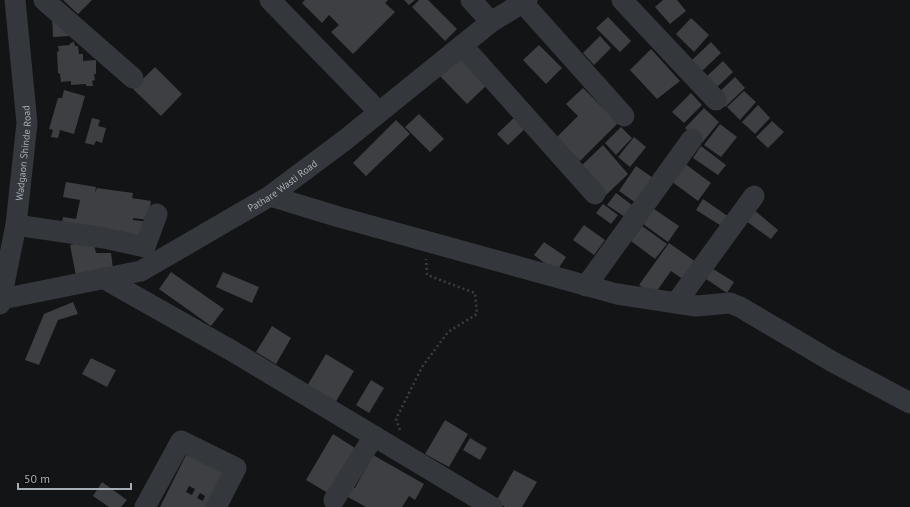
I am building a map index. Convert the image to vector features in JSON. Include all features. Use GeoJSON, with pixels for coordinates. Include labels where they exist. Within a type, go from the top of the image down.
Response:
{"type":"FeatureCollection","features":[{"type":"Feature","properties":{"kind":"street","name":"Wadgaon Shinde Road"},"geometry":{"type":"LineString","coordinates":[[1,302],[16,225],[27,123],[15,0]]}},
{"type":"Feature","properties":{"kind":"street"},"geometry":{"type":"LineString","coordinates":[[44,0],[133,78]]}},
{"type":"Feature","properties":{"kind":"street"},"geometry":{"type":"LineString","coordinates":[[270,0],[379,112]]}},
{"type":"Feature","properties":{"kind":"street"},"geometry":{"type":"LineString","coordinates":[[471,0],[491,22]]}},
{"type":"Feature","properties":{"kind":"street"},"geometry":{"type":"LineString","coordinates":[[622,0],[716,100]]}},
{"type":"Feature","properties":{"kind":"street"},"geometry":{"type":"LineString","coordinates":[[525,1],[624,116]]}},
{"type":"Feature","properties":{"kind":"street","name":"Pathare Wasti Road"},"geometry":{"type":"LineString","coordinates":[[1,302],[103,278],[141,271],[270,196],[379,112],[491,22],[525,1]]}},
{"type":"Feature","properties":{"kind":"street"},"geometry":{"type":"LineString","coordinates":[[462,45],[595,194]]}},
{"type":"Feature","properties":{"kind":"street"},"geometry":{"type":"LineString","coordinates":[[586,286],[692,138]]}},
{"type":"Feature","properties":{"kind":"street"},"geometry":{"type":"LineString","coordinates":[[270,196],[424,241],[617,294],[676,304],[707,306],[730,303],[740,307],[833,362],[910,402]]}},
{"type":"Feature","properties":{"kind":"street"},"geometry":{"type":"LineString","coordinates":[[676,304],[754,196]]}},
{"type":"Feature","properties":{"kind":"street"},"geometry":{"type":"LineString","coordinates":[[16,225],[104,238],[145,247],[157,214]]}},
{"type":"Feature","properties":{"kind":"street"},"geometry":{"type":"LineString","coordinates":[[103,278],[234,352],[492,507]]}},
{"type":"Feature","properties":{"kind":"street"},"geometry":{"type":"LineString","coordinates":[[334,500],[374,436]]}},
{"type":"Feature","properties":{"kind":"street"},"geometry":{"type":"LineString","coordinates":[[145,507],[181,441],[236,468],[216,507]]}},
{"type":"Feature","properties":{"kind":"path"},"geometry":{"type":"LineString","coordinates":[[407,456],[396,419],[418,373],[448,332],[477,314],[475,293],[428,275],[424,241]]}},
{"type":"Feature","properties":{"kind":"building"},"geometry":{"type":"Polygon","coordinates":[[[63,0],[92,0],[78,14],[63,0]]]}},
{"type":"Feature","properties":{"kind":"building"},"geometry":{"type":"Polygon","coordinates":[[[305,0],[388,0],[385,3],[395,12],[353,54],[331,32],[339,25],[329,15],[322,23],[302,3],[305,0]]]}},
{"type":"Feature","properties":{"kind":"building"},"geometry":{"type":"Polygon","coordinates":[[[404,0],[415,0],[409,5],[404,0]]]}},
{"type":"Feature","properties":{"kind":"building"},"geometry":{"type":"Polygon","coordinates":[[[419,0],[428,0],[457,29],[445,41],[412,7],[419,0]]]}},
{"type":"Feature","properties":{"kind":"building"},"geometry":{"type":"Polygon","coordinates":[[[663,0],[677,0],[686,11],[670,24],[655,7],[663,0]]]}},
{"type":"Feature","properties":{"kind":"building"},"geometry":{"type":"Polygon","coordinates":[[[52,16],[70,36],[53,37],[52,16]]]}},
{"type":"Feature","properties":{"kind":"building"},"geometry":{"type":"Polygon","coordinates":[[[608,17],[631,41],[620,52],[596,28],[608,17]]]}},
{"type":"Feature","properties":{"kind":"building"},"geometry":{"type":"Polygon","coordinates":[[[691,18],[709,35],[694,52],[676,34],[691,18]]]}},
{"type":"Feature","properties":{"kind":"building"},"geometry":{"type":"Polygon","coordinates":[[[600,36],[611,48],[594,65],[583,53],[600,36]]]}},
{"type":"Feature","properties":{"kind":"building"},"geometry":{"type":"Polygon","coordinates":[[[74,42],[75,46],[78,46],[79,54],[83,54],[83,61],[96,60],[96,74],[94,74],[95,80],[92,81],[93,86],[86,86],[86,84],[71,85],[71,81],[61,82],[60,74],[58,73],[58,46],[70,45],[70,43],[74,42]]]}},
{"type":"Feature","properties":{"kind":"building"},"geometry":{"type":"Polygon","coordinates":[[[711,42],[721,53],[701,72],[691,61],[711,42]]]}},
{"type":"Feature","properties":{"kind":"building"},"geometry":{"type":"Polygon","coordinates":[[[539,45],[562,68],[546,84],[523,60],[539,45]]]}},
{"type":"Feature","properties":{"kind":"building"},"geometry":{"type":"Polygon","coordinates":[[[651,49],[680,81],[657,99],[630,70],[651,49]]]}},
{"type":"Feature","properties":{"kind":"building"},"geometry":{"type":"Polygon","coordinates":[[[459,57],[487,85],[467,104],[440,76],[459,57]]]}},
{"type":"Feature","properties":{"kind":"building"},"geometry":{"type":"Polygon","coordinates":[[[723,61],[733,72],[714,90],[704,79],[723,61]]]}},
{"type":"Feature","properties":{"kind":"building"},"geometry":{"type":"Polygon","coordinates":[[[155,67],[182,94],[161,116],[133,89],[155,67]]]}},
{"type":"Feature","properties":{"kind":"building"},"geometry":{"type":"Polygon","coordinates":[[[735,77],[745,88],[725,107],[715,96],[735,77]]]}},
{"type":"Feature","properties":{"kind":"building"},"geometry":{"type":"Polygon","coordinates":[[[583,88],[618,123],[580,161],[556,138],[578,116],[566,104],[583,88]]]}},
{"type":"Feature","properties":{"kind":"building"},"geometry":{"type":"Polygon","coordinates":[[[64,90],[85,96],[74,134],[60,130],[58,138],[51,137],[53,130],[49,129],[58,98],[62,98],[64,90]]]}},
{"type":"Feature","properties":{"kind":"building"},"geometry":{"type":"Polygon","coordinates":[[[744,91],[756,102],[740,120],[727,107],[744,91]]]}},
{"type":"Feature","properties":{"kind":"building"},"geometry":{"type":"Polygon","coordinates":[[[691,93],[702,105],[684,123],[672,112],[691,93]]]}},
{"type":"Feature","properties":{"kind":"building"},"geometry":{"type":"Polygon","coordinates":[[[758,105],[770,118],[755,134],[742,122],[758,105]]]}},
{"type":"Feature","properties":{"kind":"building"},"geometry":{"type":"Polygon","coordinates":[[[704,108],[719,122],[702,143],[685,128],[704,108]]]}},
{"type":"Feature","properties":{"kind":"building"},"geometry":{"type":"Polygon","coordinates":[[[519,113],[530,124],[508,145],[497,134],[519,113]]]}},
{"type":"Feature","properties":{"kind":"building"},"geometry":{"type":"Polygon","coordinates":[[[419,114],[444,139],[430,152],[405,127],[419,114]]]}},
{"type":"Feature","properties":{"kind":"building"},"geometry":{"type":"Polygon","coordinates":[[[92,118],[100,120],[98,126],[106,128],[102,143],[96,141],[94,145],[85,143],[92,118]]]}},
{"type":"Feature","properties":{"kind":"building"},"geometry":{"type":"Polygon","coordinates":[[[396,120],[410,134],[366,176],[353,163],[396,120]]]}},
{"type":"Feature","properties":{"kind":"building"},"geometry":{"type":"Polygon","coordinates":[[[772,121],[784,132],[768,148],[756,137],[772,121]]]}},
{"type":"Feature","properties":{"kind":"building"},"geometry":{"type":"Polygon","coordinates":[[[720,124],[737,137],[721,157],[704,145],[720,124]]]}},
{"type":"Feature","properties":{"kind":"building"},"geometry":{"type":"Polygon","coordinates":[[[621,127],[632,138],[616,155],[605,143],[621,127]]]}},
{"type":"Feature","properties":{"kind":"building"},"geometry":{"type":"Polygon","coordinates":[[[634,137],[646,147],[630,167],[618,157],[634,137]]]}},
{"type":"Feature","properties":{"kind":"building"},"geometry":{"type":"Polygon","coordinates":[[[603,145],[628,174],[604,197],[579,168],[603,145]]]}},
{"type":"Feature","properties":{"kind":"building"},"geometry":{"type":"Polygon","coordinates":[[[701,146],[726,165],[718,175],[693,158],[701,146]]]}},
{"type":"Feature","properties":{"kind":"building"},"geometry":{"type":"Polygon","coordinates":[[[684,163],[711,183],[698,201],[671,181],[684,163]]]}},
{"type":"Feature","properties":{"kind":"building"},"geometry":{"type":"Polygon","coordinates":[[[636,166],[656,180],[639,205],[619,191],[636,166]]]}},
{"type":"Feature","properties":{"kind":"building"},"geometry":{"type":"Polygon","coordinates":[[[66,182],[96,187],[95,193],[97,188],[133,193],[132,198],[151,201],[148,220],[133,218],[133,220],[149,222],[139,238],[62,224],[63,217],[76,219],[80,200],[63,197],[66,182]]]}},
{"type":"Feature","properties":{"kind":"building"},"geometry":{"type":"Polygon","coordinates":[[[616,193],[636,208],[628,219],[607,205],[616,193]]]}},
{"type":"Feature","properties":{"kind":"building"},"geometry":{"type":"Polygon","coordinates":[[[703,199],[729,217],[723,227],[696,210],[703,199]]]}},
{"type":"Feature","properties":{"kind":"building"},"geometry":{"type":"Polygon","coordinates":[[[603,204],[618,215],[611,224],[596,213],[603,204]]]}},
{"type":"Feature","properties":{"kind":"building"},"geometry":{"type":"Polygon","coordinates":[[[654,209],[679,226],[668,242],[643,224],[654,209]]]}},
{"type":"Feature","properties":{"kind":"building"},"geometry":{"type":"Polygon","coordinates":[[[754,210],[778,230],[771,239],[746,221],[754,210]]]}},
{"type":"Feature","properties":{"kind":"building"},"geometry":{"type":"Polygon","coordinates":[[[584,225],[605,240],[594,255],[573,240],[584,225]]]}},
{"type":"Feature","properties":{"kind":"building"},"geometry":{"type":"Polygon","coordinates":[[[642,226],[667,244],[655,259],[631,241],[642,226]]]}},
{"type":"Feature","properties":{"kind":"building"},"geometry":{"type":"Polygon","coordinates":[[[93,240],[96,253],[111,253],[113,269],[76,276],[70,245],[93,240]]]}},
{"type":"Feature","properties":{"kind":"building"},"geometry":{"type":"Polygon","coordinates":[[[544,242],[566,257],[556,272],[534,255],[544,242]]]}},
{"type":"Feature","properties":{"kind":"building"},"geometry":{"type":"Polygon","coordinates":[[[669,243],[699,264],[687,282],[671,271],[654,295],[639,285],[669,243]]]}},
{"type":"Feature","properties":{"kind":"building"},"geometry":{"type":"Polygon","coordinates":[[[710,267],[734,282],[727,293],[703,277],[710,267]]]}},
{"type":"Feature","properties":{"kind":"building"},"geometry":{"type":"Polygon","coordinates":[[[171,272],[224,309],[211,326],[159,289],[171,272]]]}},
{"type":"Feature","properties":{"kind":"building"},"geometry":{"type":"Polygon","coordinates":[[[223,272],[259,287],[252,303],[216,287],[223,272]]]}},
{"type":"Feature","properties":{"kind":"building"},"geometry":{"type":"Polygon","coordinates":[[[73,302],[78,314],[58,320],[39,365],[25,360],[44,314],[73,302]]]}},
{"type":"Feature","properties":{"kind":"building"},"geometry":{"type":"Polygon","coordinates":[[[272,326],[291,338],[276,364],[256,352],[272,326]]]}},
{"type":"Feature","properties":{"kind":"building"},"geometry":{"type":"Polygon","coordinates":[[[326,354],[354,371],[335,403],[307,386],[326,354]]]}},
{"type":"Feature","properties":{"kind":"building"},"geometry":{"type":"Polygon","coordinates":[[[91,358],[116,370],[107,387],[82,374],[91,358]]]}},
{"type":"Feature","properties":{"kind":"building"},"geometry":{"type":"Polygon","coordinates":[[[371,380],[384,388],[369,413],[356,405],[371,380]]]}},
{"type":"Feature","properties":{"kind":"building"},"geometry":{"type":"Polygon","coordinates":[[[445,420],[468,434],[449,467],[425,454],[445,420]]]}},
{"type":"Feature","properties":{"kind":"building"},"geometry":{"type":"Polygon","coordinates":[[[333,434],[355,448],[328,493],[306,480],[333,434]]]}},
{"type":"Feature","properties":{"kind":"building"},"geometry":{"type":"Polygon","coordinates":[[[470,438],[487,448],[480,460],[463,450],[470,438]]]}},
{"type":"Feature","properties":{"kind":"building"},"geometry":{"type":"Polygon","coordinates":[[[189,449],[230,470],[211,507],[160,507],[189,449]],[[189,486],[186,492],[192,495],[195,489],[189,486]],[[200,493],[197,498],[203,501],[205,496],[200,493]]]}},
{"type":"Feature","properties":{"kind":"building"},"geometry":{"type":"Polygon","coordinates":[[[373,455],[424,484],[415,500],[409,496],[402,507],[366,507],[346,496],[351,486],[355,488],[373,455]]]}},
{"type":"Feature","properties":{"kind":"building"},"geometry":{"type":"Polygon","coordinates":[[[514,470],[537,482],[522,507],[505,507],[496,501],[514,470]]]}},
{"type":"Feature","properties":{"kind":"building"},"geometry":{"type":"Polygon","coordinates":[[[102,482],[127,500],[121,507],[109,507],[93,496],[102,482]]]}}]}
